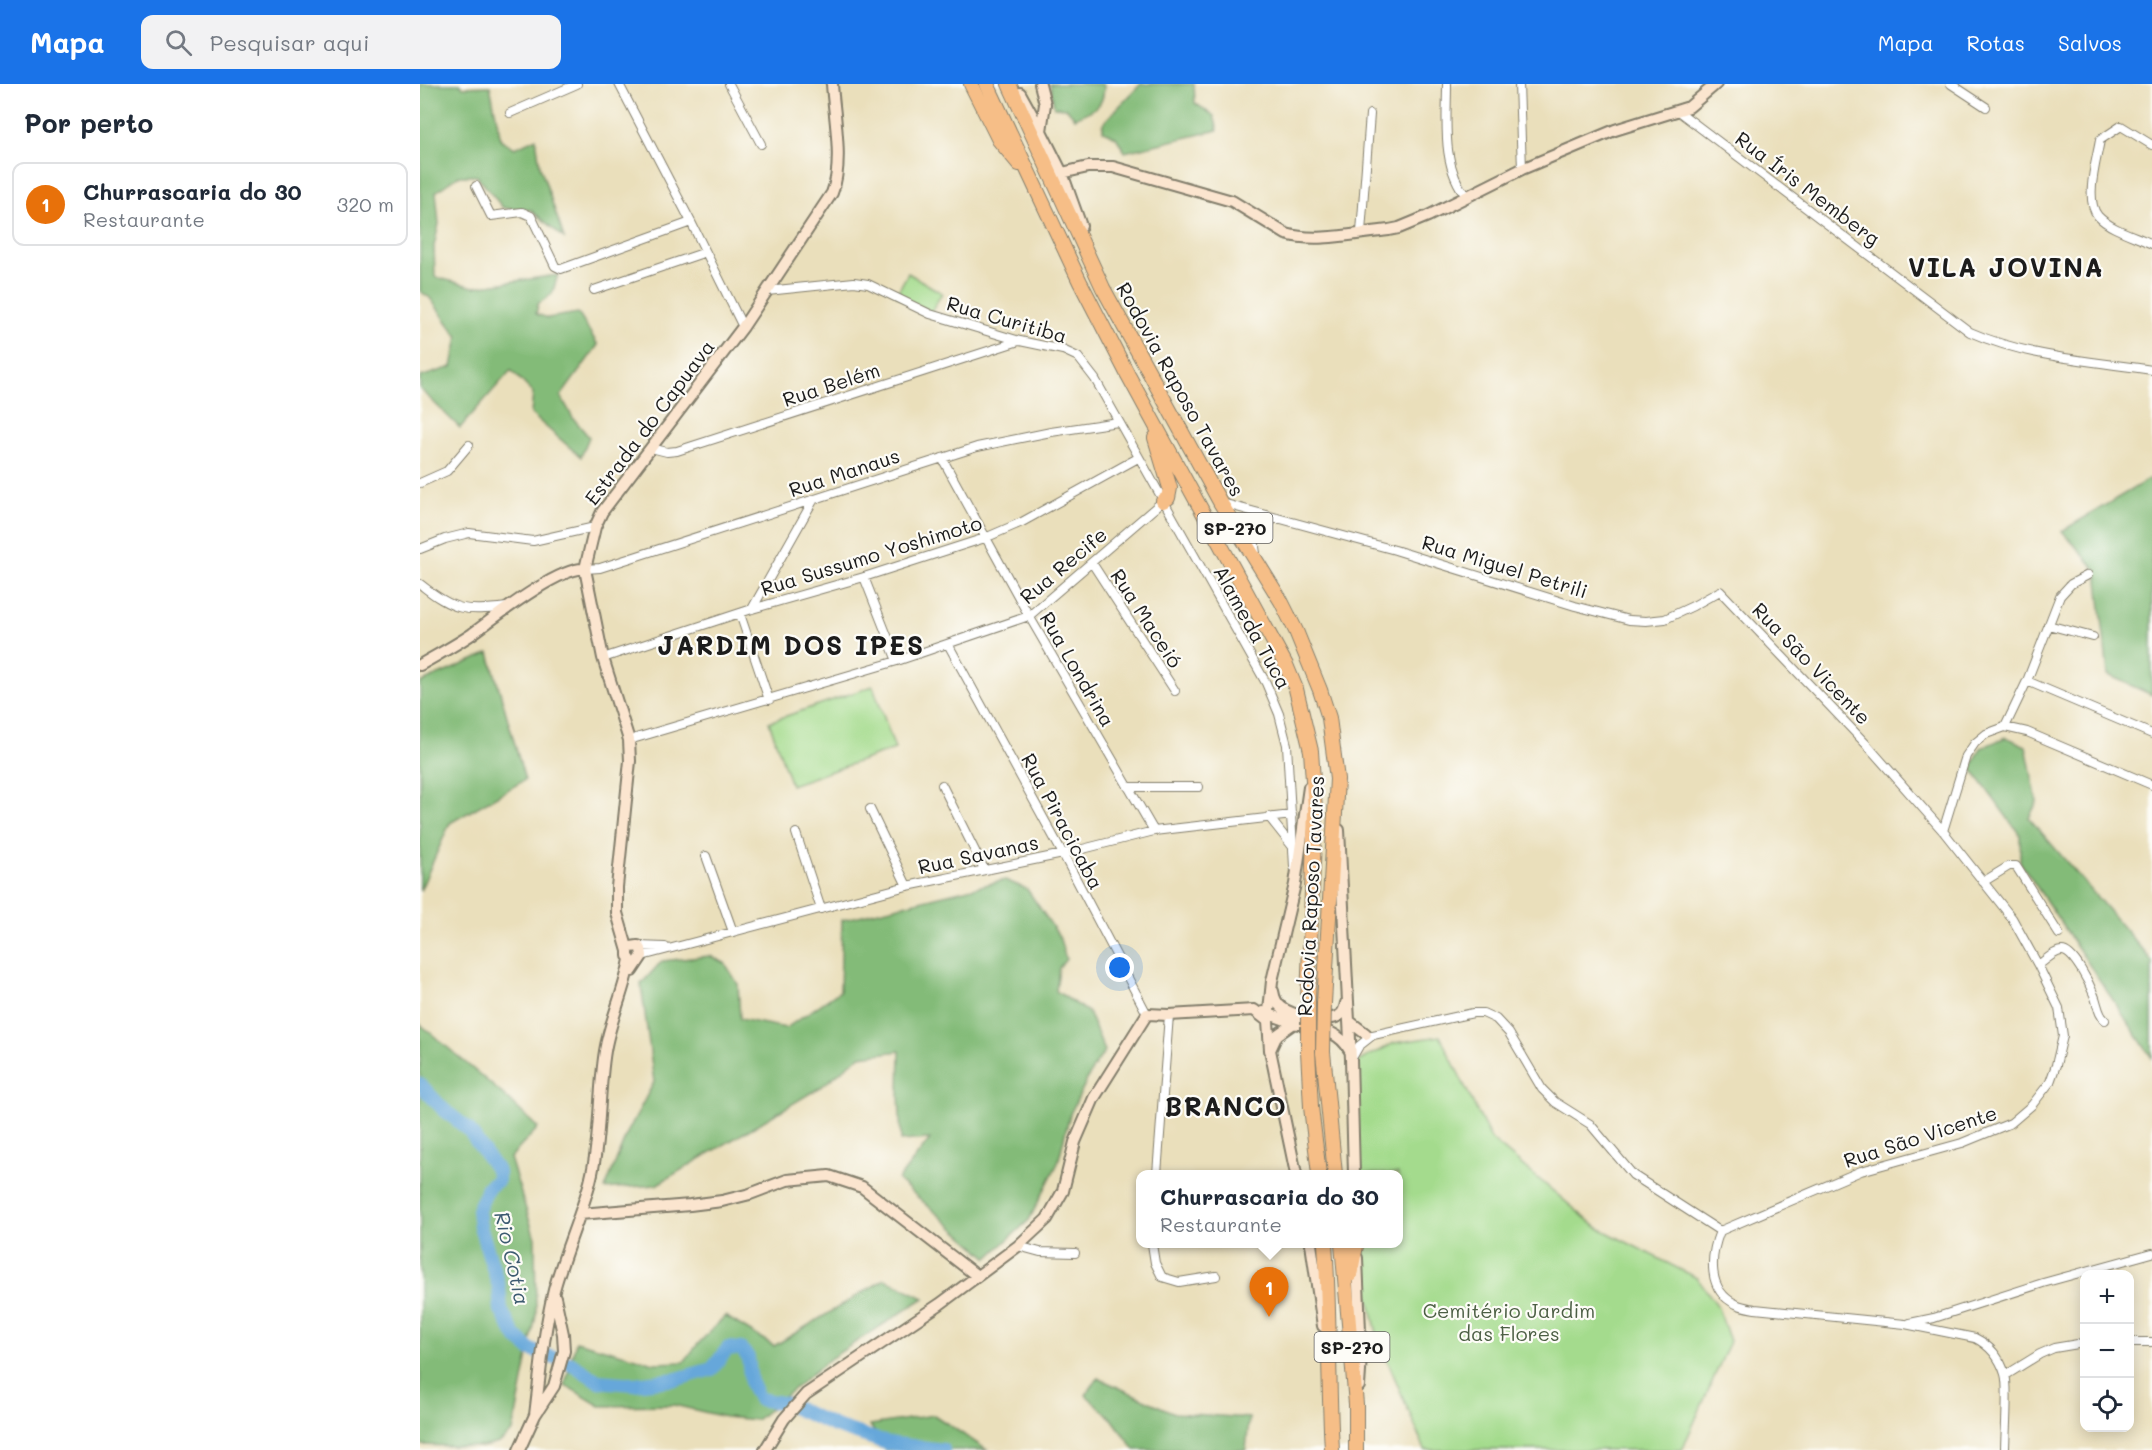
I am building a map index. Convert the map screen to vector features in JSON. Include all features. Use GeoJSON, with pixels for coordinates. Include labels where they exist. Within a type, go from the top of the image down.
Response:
{"type":"FeatureCollection","features":[{"type":"Feature","properties":{"kind":"highway"},"geometry":{"type":"LineString","coordinates":[[971,84],[999,140],[1029,174]]}},
{"type":"Feature","properties":{"kind":"highway","name":"Rodovia Raposo Tavares"},"geometry":{"type":"LineString","coordinates":[[987,84],[1080,282],[1148,413],[1267,627],[1296,689],[1311,751],[1315,810],[1308,1051],[1319,1170]]}},
{"type":"Feature","properties":{"kind":"highway","name":"Rodovia Raposo Tavares"},"geometry":{"type":"LineString","coordinates":[[1009,84],[1103,288],[1220,502],[1281,601],[1296,631],[1329,718],[1337,779],[1323,1052],[1335,1170]]}},
{"type":"Feature","properties":{"kind":"highway"},"geometry":{"type":"LineString","coordinates":[[1148,413],[1170,488],[1168,498],[1163,501]]}},
{"type":"Feature","properties":{"kind":"highway","name":"SP-270"},"geometry":{"type":"LineString","coordinates":[[1325,1248],[1329,1290],[1332,1450]]}},
{"type":"Feature","properties":{"kind":"highway","name":"SP-270"},"geometry":{"type":"LineString","coordinates":[[1351,1248],[1347,1289],[1356,1404],[1356,1450]]}},
{"type":"Feature","properties":{"kind":"street"},"geometry":{"type":"LineString","coordinates":[[510,113],[577,84]]}},
{"type":"Feature","properties":{"kind":"street"},"geometry":{"type":"LineString","coordinates":[[618,84],[692,222],[743,327]]}},
{"type":"Feature","properties":{"kind":"street"},"geometry":{"type":"LineString","coordinates":[[729,84],[761,144]]}},
{"type":"Feature","properties":{"kind":"street","name":"Estrada do Capuava"},"geometry":{"type":"LineString","coordinates":[[635,953],[617,913],[617,887],[630,761],[629,740],[603,658],[585,569],[595,527],[602,512],[743,327],[834,186],[837,160],[832,84]]}},
{"type":"Feature","properties":{"kind":"street"},"geometry":{"type":"LineString","coordinates":[[1014,84],[1062,173],[1103,288]]}},
{"type":"Feature","properties":{"kind":"street"},"geometry":{"type":"LineString","coordinates":[[1040,84],[1045,104],[1041,131]]}},
{"type":"Feature","properties":{"kind":"street"},"geometry":{"type":"LineString","coordinates":[[1447,84],[1448,146],[1455,177],[1460,189],[1467,197]]}},
{"type":"Feature","properties":{"kind":"street"},"geometry":{"type":"LineString","coordinates":[[1519,84],[1522,169]]}},
{"type":"Feature","properties":{"kind":"street"},"geometry":{"type":"LineString","coordinates":[[1062,173],[1088,166],[1113,167],[1232,201],[1294,237],[1308,238],[1399,228],[1522,169],[1615,130],[1689,107],[1716,84]]}},
{"type":"Feature","properties":{"kind":"street"},"geometry":{"type":"LineString","coordinates":[[1951,84],[1986,107]]}},
{"type":"Feature","properties":{"kind":"street","name":"Rua Íris Memberg"},"geometry":{"type":"LineString","coordinates":[[1678,111],[1970,332],[2016,349],[2152,370]]}},
{"type":"Feature","properties":{"kind":"street"},"geometry":{"type":"LineString","coordinates":[[1361,232],[1370,114]]}},
{"type":"Feature","properties":{"kind":"street"},"geometry":{"type":"LineString","coordinates":[[2152,145],[2121,126],[2100,140],[2091,188],[2092,204],[2098,216],[2152,244]]}},
{"type":"Feature","properties":{"kind":"street"},"geometry":{"type":"LineString","coordinates":[[476,186],[491,216],[522,212],[531,216],[555,266],[561,268],[692,222]]}},
{"type":"Feature","properties":{"kind":"street"},"geometry":{"type":"LineString","coordinates":[[594,290],[706,252]]}},
{"type":"Feature","properties":{"kind":"street","name":"Rua Curitiba"},"geometry":{"type":"LineString","coordinates":[[767,291],[860,282],[930,314],[1020,341],[1063,350],[1078,357],[1095,379],[1163,501]]}},
{"type":"Feature","properties":{"kind":"street","name":"Rua Belém"},"geometry":{"type":"LineString","coordinates":[[651,448],[667,452],[677,451],[1020,341]]}},
{"type":"Feature","properties":{"kind":"street","name":"Rua Manaus"},"geometry":{"type":"LineString","coordinates":[[585,569],[600,568],[978,447],[1118,422]]}},
{"type":"Feature","properties":{"kind":"street"},"geometry":{"type":"LineString","coordinates":[[420,483],[447,471],[469,445]]}},
{"type":"Feature","properties":{"kind":"street","name":"Rua Londrina"},"geometry":{"type":"LineString","coordinates":[[942,458],[1029,616],[1154,831]]}},
{"type":"Feature","properties":{"kind":"street","name":"Rua Sussumo Yoshimoto"},"geometry":{"type":"LineString","coordinates":[[603,658],[752,609],[864,577],[985,538],[1022,522],[1138,458]]}},
{"type":"Feature","properties":{"kind":"street"},"geometry":{"type":"LineString","coordinates":[[752,609],[814,499]]}},
{"type":"Feature","properties":{"kind":"street","name":"Rua Recife"},"geometry":{"type":"LineString","coordinates":[[629,740],[897,661],[1029,616],[1163,501]]}},
{"type":"Feature","properties":{"kind":"street","name":"Alameda Tuca"},"geometry":{"type":"LineString","coordinates":[[1163,501],[1266,683],[1279,714],[1287,745],[1295,885]]}},
{"type":"Feature","properties":{"kind":"street","name":"Rua Miguel Petrili"},"geometry":{"type":"LineString","coordinates":[[1220,502],[1395,550],[1575,606],[1629,620],[1665,619],[1720,591]]}},
{"type":"Feature","properties":{"kind":"street"},"geometry":{"type":"LineString","coordinates":[[1260,570],[1254,546],[1256,537],[1264,523],[1276,518]]}},
{"type":"Feature","properties":{"kind":"street"},"geometry":{"type":"LineString","coordinates":[[420,549],[469,533],[533,541],[595,527]]}},
{"type":"Feature","properties":{"kind":"street","name":"Rua Maceió"},"geometry":{"type":"LineString","coordinates":[[1092,563],[1175,691]]}},
{"type":"Feature","properties":{"kind":"street"},"geometry":{"type":"LineString","coordinates":[[420,665],[471,635],[508,607],[571,570],[585,569]]}},
{"type":"Feature","properties":{"kind":"street"},"geometry":{"type":"LineString","coordinates":[[2005,727],[2027,681],[2060,596],[2078,579],[2088,575]]}},
{"type":"Feature","properties":{"kind":"street"},"geometry":{"type":"LineString","coordinates":[[864,577],[897,661]]}},
{"type":"Feature","properties":{"kind":"street"},"geometry":{"type":"LineString","coordinates":[[420,584],[441,601],[455,607],[485,609],[508,607]]}},
{"type":"Feature","properties":{"kind":"street","name":"Rua São Vicente"},"geometry":{"type":"LineString","coordinates":[[1720,591],[1867,745],[1943,831],[2012,918],[2059,1008],[2063,1036],[2049,1082],[2027,1110],[2011,1123],[1962,1143],[1861,1171],[1720,1231]]}},
{"type":"Feature","properties":{"kind":"street"},"geometry":{"type":"LineString","coordinates":[[740,614],[769,700]]}},
{"type":"Feature","properties":{"kind":"street"},"geometry":{"type":"LineString","coordinates":[[2048,625],[2093,637]]}},
{"type":"Feature","properties":{"kind":"street","name":"Rua Piracicaba"},"geometry":{"type":"LineString","coordinates":[[948,644],[1063,854],[1147,1014]]}},
{"type":"Feature","properties":{"kind":"street"},"geometry":{"type":"LineString","coordinates":[[2027,681],[2152,734]]}},
{"type":"Feature","properties":{"kind":"street"},"geometry":{"type":"LineString","coordinates":[[1943,831],[1966,756],[1975,742],[2005,727],[2027,732],[2152,785]]}},
{"type":"Feature","properties":{"kind":"street","name":"Alameda Tuca"},"geometry":{"type":"LineString","coordinates":[[1295,1170],[1270,1050],[1268,1017],[1272,981],[1295,885],[1308,796],[1311,751]]}},
{"type":"Feature","properties":{"kind":"street"},"geometry":{"type":"LineString","coordinates":[[1337,779],[1351,1055],[1354,1170]]}},
{"type":"Feature","properties":{"kind":"street"},"geometry":{"type":"LineString","coordinates":[[942,786],[984,869]]}},
{"type":"Feature","properties":{"kind":"street"},"geometry":{"type":"LineString","coordinates":[[1128,787],[1199,787]]}},
{"type":"Feature","properties":{"kind":"street"},"geometry":{"type":"LineString","coordinates":[[870,809],[907,886]]}},
{"type":"Feature","properties":{"kind":"street","name":"Rua Savanas"},"geometry":{"type":"LineString","coordinates":[[635,953],[676,947],[907,886],[1063,854],[1154,831],[1292,815]]}},
{"type":"Feature","properties":{"kind":"street"},"geometry":{"type":"LineString","coordinates":[[1269,817],[1293,848]]}},
{"type":"Feature","properties":{"kind":"street"},"geometry":{"type":"LineString","coordinates":[[795,833],[821,909]]}},
{"type":"Feature","properties":{"kind":"street"},"geometry":{"type":"LineString","coordinates":[[706,856],[734,932]]}},
{"type":"Feature","properties":{"kind":"street"},"geometry":{"type":"LineString","coordinates":[[1983,882],[2009,866],[2016,866],[2059,934]]}},
{"type":"Feature","properties":{"kind":"street"},"geometry":{"type":"LineString","coordinates":[[2038,965],[2057,952],[2062,951],[2072,955],[2105,1020]]}},
{"type":"Feature","properties":{"kind":"street"},"geometry":{"type":"LineString","coordinates":[[535,1415],[544,1343],[554,1292],[590,1181],[607,1040],[635,953]]}},
{"type":"Feature","properties":{"kind":"street"},"geometry":{"type":"LineString","coordinates":[[1272,981],[1274,997],[1278,1005],[1299,1015],[1334,1018],[1344,1010],[1347,996]]}},
{"type":"Feature","properties":{"kind":"street"},"geometry":{"type":"LineString","coordinates":[[1254,1011],[1270,998]]}},
{"type":"Feature","properties":{"kind":"street"},"geometry":{"type":"LineString","coordinates":[[765,1450],[784,1419],[798,1401],[812,1389],[940,1304],[1017,1246],[1047,1219],[1063,1191],[1075,1142],[1094,1098],[1147,1014],[1254,1011],[1268,1017],[1330,1031],[1369,1035],[1473,1013],[1484,1013],[1496,1020],[1509,1033],[1542,1089],[1555,1102],[1590,1124],[1633,1175],[1720,1231],[1714,1246],[1712,1272],[1718,1289],[1734,1304],[1755,1309],[1905,1324],[1975,1338],[1985,1343],[2006,1375],[2005,1450]]}},
{"type":"Feature","properties":{"kind":"street"},"geometry":{"type":"LineString","coordinates":[[1157,1170],[1169,1015]]}},
{"type":"Feature","properties":{"kind":"street"},"geometry":{"type":"LineString","coordinates":[[1349,1021],[1369,1035]]}},
{"type":"Feature","properties":{"kind":"street"},"geometry":{"type":"LineString","coordinates":[[1270,1050],[1276,1035],[1294,1023]]}},
{"type":"Feature","properties":{"kind":"street"},"geometry":{"type":"LineString","coordinates":[[1330,1031],[1346,1042],[1351,1055]]}},
{"type":"Feature","properties":{"kind":"street"},"geometry":{"type":"LineString","coordinates":[[1351,1055],[1369,1035]]}},
{"type":"Feature","properties":{"kind":"street"},"geometry":{"type":"LineString","coordinates":[[580,1214],[722,1201],[750,1194],[787,1180],[829,1176],[862,1187],[977,1276]]}},
{"type":"Feature","properties":{"kind":"street"},"geometry":{"type":"LineString","coordinates":[[1017,1246],[1040,1252],[1075,1253]]}},
{"type":"Feature","properties":{"kind":"street"},"geometry":{"type":"LineString","coordinates":[[1153,1248],[1155,1263],[1162,1277],[1179,1282],[1216,1276]]}},
{"type":"Feature","properties":{"kind":"street"},"geometry":{"type":"LineString","coordinates":[[1312,1248],[1329,1362]]}},
{"type":"Feature","properties":{"kind":"street"},"geometry":{"type":"LineString","coordinates":[[1351,1248],[1361,1356],[1356,1404]]}},
{"type":"Feature","properties":{"kind":"street"},"geometry":{"type":"LineString","coordinates":[[1905,1324],[1934,1318],[2043,1283],[2152,1253]]}},
{"type":"Feature","properties":{"kind":"street"},"geometry":{"type":"LineString","coordinates":[[519,1450],[535,1415],[554,1386],[560,1371],[564,1351],[563,1334],[554,1292]]}},
{"type":"Feature","properties":{"kind":"street"},"geometry":{"type":"LineString","coordinates":[[2134,1342],[2152,1342]]}},
{"type":"Feature","properties":{"kind":"street"},"geometry":{"type":"LineString","coordinates":[[2006,1375],[2047,1351],[2080,1344]]}},
{"type":"Feature","properties":{"kind":"green space"},"geometry":{"type":"Polygon","coordinates":[[[420,84],[490,86],[501,140],[515,148],[536,138],[540,166],[564,238],[531,210],[503,208],[477,176],[458,176],[436,192],[439,224],[434,246],[435,277],[474,287],[558,275],[552,294],[538,304],[536,314],[548,318],[578,313],[598,345],[561,396],[573,418],[589,437],[581,457],[531,414],[533,393],[511,370],[460,428],[420,389],[420,377],[452,367],[458,337],[430,298],[420,291],[420,84]]]}},
{"type":"Feature","properties":{"kind":"green space"},"geometry":{"type":"Polygon","coordinates":[[[1050,84],[1104,84],[1104,92],[1097,107],[1075,118],[1066,108],[1054,107],[1050,84]]]}},
{"type":"Feature","properties":{"kind":"green space"},"geometry":{"type":"Polygon","coordinates":[[[1141,84],[1194,84],[1195,103],[1214,116],[1218,130],[1125,152],[1116,137],[1103,131],[1103,123],[1141,84]]]}},
{"type":"Feature","properties":{"kind":"green space"},"geometry":{"type":"Polygon","coordinates":[[[908,273],[942,293],[931,312],[896,295],[908,273]]]}},
{"type":"Feature","properties":{"kind":"green space"},"geometry":{"type":"Polygon","coordinates":[[[2149,479],[2152,480],[2152,695],[2108,675],[2097,571],[2062,531],[2149,479]]]}},
{"type":"Feature","properties":{"kind":"green space"},"geometry":{"type":"Polygon","coordinates":[[[489,653],[525,780],[450,823],[420,891],[420,683],[489,653]]]}},
{"type":"Feature","properties":{"kind":"green space"},"geometry":{"type":"Polygon","coordinates":[[[873,686],[895,749],[791,785],[769,722],[873,686]]]}},
{"type":"Feature","properties":{"kind":"green space"},"geometry":{"type":"Polygon","coordinates":[[[2006,737],[2026,746],[2037,802],[2029,818],[2152,961],[2152,1058],[2020,862],[2020,835],[1971,768],[1981,748],[2006,737]]]}},
{"type":"Feature","properties":{"kind":"green space"},"geometry":{"type":"Polygon","coordinates":[[[1005,880],[1027,889],[1059,936],[1066,959],[1059,968],[1056,991],[1088,1012],[1105,1051],[1093,1068],[1070,1114],[1058,1163],[1029,1220],[988,1258],[898,1180],[930,1139],[901,1141],[900,1051],[860,1056],[821,1087],[656,1185],[605,1189],[626,1135],[654,1082],[641,984],[662,961],[710,956],[725,963],[738,984],[740,1019],[786,1028],[840,991],[842,920],[1005,880]]]}},
{"type":"Feature","properties":{"kind":"green space"},"geometry":{"type":"Polygon","coordinates":[[[420,1024],[506,1097],[538,1128],[510,1158],[535,1238],[536,1315],[513,1431],[499,1443],[482,1447],[420,1445],[420,1024]]]}},
{"type":"Feature","properties":{"kind":"green space","name":"Cemitério Jardim das Flores"},"geometry":{"type":"Polygon","coordinates":[[[1440,1036],[1491,1139],[1595,1226],[1697,1278],[1717,1305],[1730,1341],[1682,1450],[1425,1450],[1378,1338],[1358,1248],[1403,1248],[1403,1170],[1357,1170],[1355,1063],[1394,1043],[1440,1036]]]}},
{"type":"Feature","properties":{"kind":"green space"},"geometry":{"type":"Polygon","coordinates":[[[885,1279],[924,1298],[831,1358],[756,1420],[725,1417],[674,1405],[600,1406],[565,1385],[576,1341],[654,1363],[684,1362],[725,1316],[774,1346],[885,1279]]]}},
{"type":"Feature","properties":{"kind":"green space"},"geometry":{"type":"Polygon","coordinates":[[[1098,1378],[1174,1413],[1249,1418],[1246,1450],[1135,1450],[1113,1420],[1086,1395],[1098,1378]]]}},
{"type":"Feature","properties":{"kind":"green space"},"geometry":{"type":"Polygon","coordinates":[[[934,1415],[987,1450],[885,1450],[870,1425],[934,1415]]]}},
{"type":"Feature","properties":{"kind":"waterway","name":"Rio Cotia"},"geometry":{"type":"LineString","coordinates":[[420,1084],[443,1109],[468,1129],[498,1172],[498,1180],[487,1188],[478,1210],[480,1226],[499,1287],[501,1310],[515,1336],[531,1350],[572,1364],[598,1381],[634,1384],[677,1379],[712,1369],[728,1348],[741,1349],[748,1357],[751,1383],[759,1399],[786,1404],[835,1426],[887,1443],[943,1450]]}},
{"type":"Feature","properties":{"kind":"place","name":"Churrascaria do 30"},"geometry":{"type":"Point","coordinates":[1269,1317]}},
{"type":"Feature","properties":{"kind":"district","name":"VILA JOVINA"},"geometry":{"type":"Point","coordinates":[2006,267]}},
{"type":"Feature","properties":{"kind":"district","name":"JARDIM DOS IPES"},"geometry":{"type":"Point","coordinates":[791,645]}},
{"type":"Feature","properties":{"kind":"district","name":"BRANCO"},"geometry":{"type":"Point","coordinates":[1226,1106]}}]}
